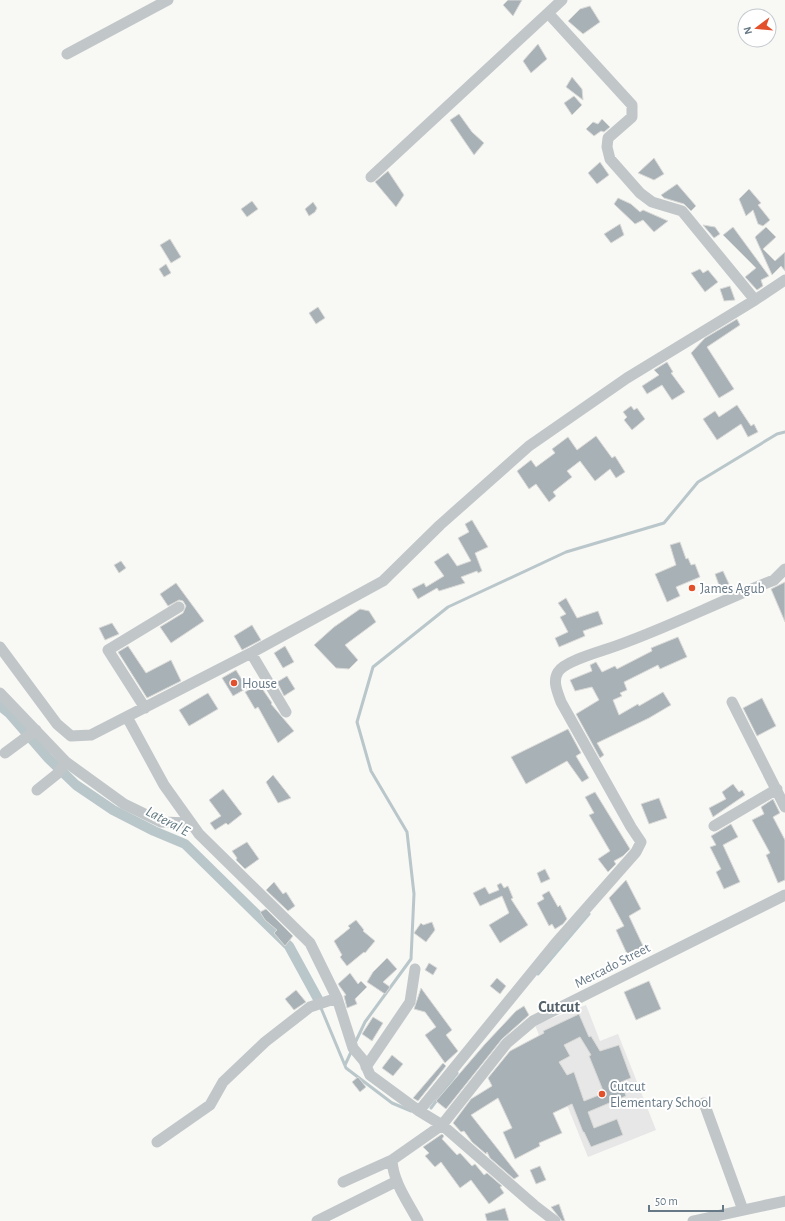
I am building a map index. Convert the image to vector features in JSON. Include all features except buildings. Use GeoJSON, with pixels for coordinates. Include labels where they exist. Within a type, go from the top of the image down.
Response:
{"type":"FeatureCollection","features":[{"type":"Feature","properties":{"kind":"street"},"geometry":{"type":"LineString","coordinates":[[67,54],[168,0]]}},
{"type":"Feature","properties":{"kind":"street"},"geometry":{"type":"LineString","coordinates":[[371,177],[562,0]]}},
{"type":"Feature","properties":{"kind":"street"},"geometry":{"type":"LineString","coordinates":[[548,13],[632,105],[632,117],[608,138],[607,147],[610,159],[640,194],[652,202],[682,211],[755,300]]}},
{"type":"Feature","properties":{"kind":"street"},"geometry":{"type":"LineString","coordinates":[[0,647],[57,724],[71,736],[92,735],[251,653],[383,582],[440,525],[529,446],[627,378],[785,280]]}},
{"type":"Feature","properties":{"kind":"street"},"geometry":{"type":"LineString","coordinates":[[419,1111],[555,944],[636,852],[641,842],[631,827],[561,702],[555,684],[558,672],[566,665],[589,655],[640,638],[774,580],[785,569]]}},
{"type":"Feature","properties":{"kind":"street"},"geometry":{"type":"LineString","coordinates":[[145,708],[108,650],[179,607]]}},
{"type":"Feature","properties":{"kind":"street"},"geometry":{"type":"LineString","coordinates":[[251,653],[286,712]]}},
{"type":"Feature","properties":{"kind":"street"},"geometry":{"type":"LineString","coordinates":[[0,694],[35,731],[62,767],[124,804],[161,822],[191,823]]}},
{"type":"Feature","properties":{"kind":"street"},"geometry":{"type":"LineString","coordinates":[[732,702],[777,789],[785,808]]}},
{"type":"Feature","properties":{"kind":"street"},"geometry":{"type":"LineString","coordinates":[[127,717],[164,785],[199,834],[310,943],[337,998],[353,1048],[365,1064],[370,1075],[381,1085],[442,1125],[554,1221]]}},
{"type":"Feature","properties":{"kind":"street"},"geometry":{"type":"LineString","coordinates":[[4,753],[35,731]]}},
{"type":"Feature","properties":{"kind":"street"},"geometry":{"type":"LineString","coordinates":[[37,790],[62,767]]}},
{"type":"Feature","properties":{"kind":"street"},"geometry":{"type":"LineString","coordinates":[[714,826],[777,789]]}},
{"type":"Feature","properties":{"kind":"street","name":"Mercado Street"},"geometry":{"type":"LineString","coordinates":[[343,1182],[392,1160],[442,1125],[507,1043],[533,1022],[785,895]]}},
{"type":"Feature","properties":{"kind":"street"},"geometry":{"type":"LineString","coordinates":[[365,1064],[410,1002],[415,969]]}},
{"type":"Feature","properties":{"kind":"street"},"geometry":{"type":"LineString","coordinates":[[157,1142],[210,1104],[224,1082],[264,1042],[310,1007],[337,998]]}},
{"type":"Feature","properties":{"kind":"street"},"geometry":{"type":"LineString","coordinates":[[704,1103],[743,1210]]}},
{"type":"Feature","properties":{"kind":"street"},"geometry":{"type":"LineString","coordinates":[[392,1160],[397,1181],[418,1221]]}},
{"type":"Feature","properties":{"kind":"street"},"geometry":{"type":"LineString","coordinates":[[317,1221],[397,1181]]}},
{"type":"Feature","properties":{"kind":"street"},"geometry":{"type":"LineString","coordinates":[[693,1221],[785,1201]]}},
{"type":"Feature","properties":{"kind":"shaded area","name":"Cutcut Elementary School"},"geometry":{"type":"Polygon","coordinates":[[[586,1005],[600,1041],[618,1034],[656,1130],[588,1157],[535,1025],[586,1005]]]}},
{"type":"Feature","properties":{"kind":"waterway"},"geometry":{"type":"LineString","coordinates":[[355,1043],[365,1022],[411,959],[414,894],[407,832],[371,771],[357,722],[373,667],[448,607],[566,552],[664,523],[698,482],[777,434],[785,432]]}},
{"type":"Feature","properties":{"kind":"waterway","name":"Lateral E"},"geometry":{"type":"LineString","coordinates":[[0,706],[9,713],[48,758],[76,785],[113,810],[154,831],[185,844],[289,946],[318,999]]}},
{"type":"Feature","properties":{"kind":"waterway"},"geometry":{"type":"LineString","coordinates":[[538,974],[589,914]]}},
{"type":"Feature","properties":{"kind":"waterway"},"geometry":{"type":"LineString","coordinates":[[321,1008],[346,1068],[392,1103],[411,1111]]}},
{"type":"Feature","properties":{"kind":"waterway"},"geometry":{"type":"LineString","coordinates":[[345,1065],[352,1050]]}},
{"type":"Feature","properties":{"kind":"waterway"},"geometry":{"type":"LineString","coordinates":[[431,1108],[457,1073]]}},
{"type":"Feature","properties":{"kind":"place","name":"James Agub"},"geometry":{"type":"Point","coordinates":[692,588]}},
{"type":"Feature","properties":{"kind":"place","name":"House"},"geometry":{"type":"Point","coordinates":[234,683]}},
{"type":"Feature","properties":{"kind":"place","name":"Cutcut Elementary School"},"geometry":{"type":"Point","coordinates":[602,1094]}},
{"type":"Feature","properties":{"kind":"district","name":"Cutcut"},"geometry":{"type":"Point","coordinates":[559,1006]}}]}
